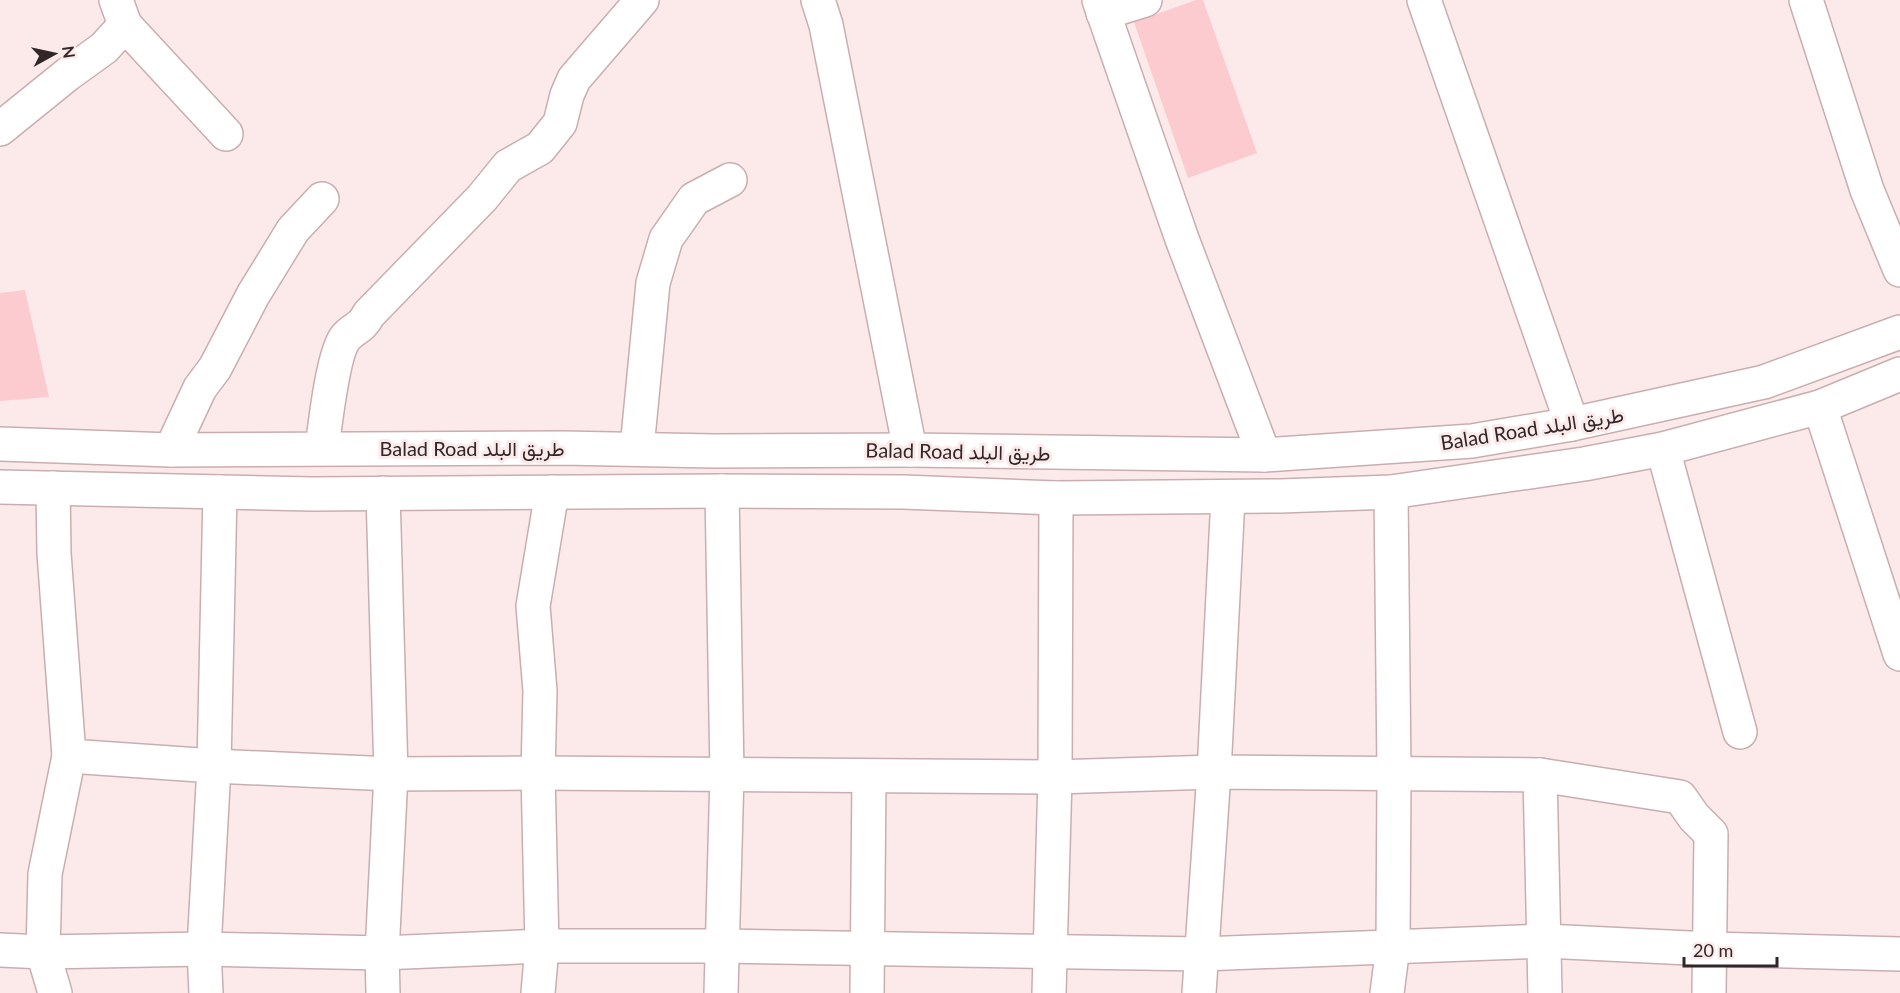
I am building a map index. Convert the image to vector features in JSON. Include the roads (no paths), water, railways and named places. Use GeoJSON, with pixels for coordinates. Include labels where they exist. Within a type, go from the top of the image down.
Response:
{"type":"FeatureCollection","features":[{"type":"Feature","properties":{"kind":"main road"},"geometry":{"type":"LineString","coordinates":[[322,448],[336,361],[345,338],[363,325],[369,314],[482,198],[508,166],[540,148],[560,123],[567,94],[574,79],[642,0]]}},
{"type":"Feature","properties":{"kind":"main road"},"geometry":{"type":"LineString","coordinates":[[818,0],[829,36],[910,450]]}},
{"type":"Feature","properties":{"kind":"main road"},"geometry":{"type":"LineString","coordinates":[[1145,0],[1101,6],[1182,239],[1264,455]]}},
{"type":"Feature","properties":{"kind":"main road"},"geometry":{"type":"LineString","coordinates":[[1424,0],[1572,424]]}},
{"type":"Feature","properties":{"kind":"main road"},"geometry":{"type":"LineString","coordinates":[[1806,0],[1867,190],[1900,270]]}},
{"type":"Feature","properties":{"kind":"main road"},"geometry":{"type":"LineString","coordinates":[[0,129],[104,48],[120,13],[226,134]]}},
{"type":"Feature","properties":{"kind":"main road"},"geometry":{"type":"LineString","coordinates":[[637,448],[653,283],[666,239],[694,199],[730,180]]}},
{"type":"Feature","properties":{"kind":"main road"},"geometry":{"type":"LineString","coordinates":[[171,450],[200,388],[215,368],[254,295],[293,230],[322,199]]}},
{"type":"Feature","properties":{"kind":"main road","name":"Balad Road طريق البلد"},"geometry":{"type":"LineString","coordinates":[[0,444],[171,450],[637,448],[714,451],[910,450],[1264,455],[1472,441],[1572,424],[1764,382],[1900,332]]}},
{"type":"Feature","properties":{"kind":"main road"},"geometry":{"type":"LineString","coordinates":[[0,487],[383,493],[722,490],[903,492],[1056,498],[1228,497],[1391,492],[1584,464],[1663,449],[1820,406],[1900,374]]}},
{"type":"Feature","properties":{"kind":"main road"},"geometry":{"type":"LineString","coordinates":[[1820,406],[1900,654]]}},
{"type":"Feature","properties":{"kind":"main road"},"geometry":{"type":"LineString","coordinates":[[1663,449],[1740,732]]}},
{"type":"Feature","properties":{"kind":"main road"},"geometry":{"type":"LineString","coordinates":[[53,488],[54,553],[69,756],[45,874],[43,952],[55,993]]}},
{"type":"Feature","properties":{"kind":"main road"},"geometry":{"type":"LineString","coordinates":[[721,993],[728,774],[722,490]]}},
{"type":"Feature","properties":{"kind":"main road"},"geometry":{"type":"LineString","coordinates":[[206,993],[204,949],[214,766],[220,492]]}},
{"type":"Feature","properties":{"kind":"main road"},"geometry":{"type":"LineString","coordinates":[[538,993],[542,946],[538,773],[540,691],[533,606],[552,492]]}},
{"type":"Feature","properties":{"kind":"main road"},"geometry":{"type":"LineString","coordinates":[[1387,993],[1393,946],[1391,492]]}},
{"type":"Feature","properties":{"kind":"main road"},"geometry":{"type":"LineString","coordinates":[[383,493],[391,774],[382,953],[383,993]]}},
{"type":"Feature","properties":{"kind":"main road"},"geometry":{"type":"LineString","coordinates":[[1199,993],[1214,772],[1228,497]]}},
{"type":"Feature","properties":{"kind":"main road"},"geometry":{"type":"LineString","coordinates":[[1049,993],[1055,777],[1056,498]]}},
{"type":"Feature","properties":{"kind":"main road"},"geometry":{"type":"LineString","coordinates":[[69,756],[214,766],[391,774],[1055,777],[1214,772],[1540,775],[1680,797],[1694,817],[1711,834],[1709,993]]}},
{"type":"Feature","properties":{"kind":"main road"},"geometry":{"type":"LineString","coordinates":[[1540,775],[1545,993]]}},
{"type":"Feature","properties":{"kind":"main road"},"geometry":{"type":"LineString","coordinates":[[867,993],[868,777]]}},
{"type":"Feature","properties":{"kind":"main road"},"geometry":{"type":"LineString","coordinates":[[0,950],[43,952],[204,949],[382,953],[542,946],[724,946],[1202,954],[1545,941],[1710,949],[1900,954]]}}]}
